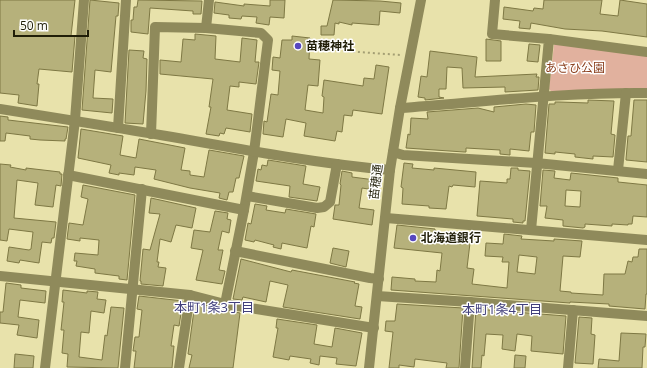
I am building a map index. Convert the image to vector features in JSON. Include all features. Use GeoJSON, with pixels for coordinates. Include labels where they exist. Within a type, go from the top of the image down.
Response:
{"type":"FeatureCollection","features":[{"type":"Feature","properties":{"kind":"street"},"geometry":{"type":"LineString","coordinates":[[45,368],[75,120],[84,0]]}},
{"type":"Feature","properties":{"kind":"street"},"geometry":{"type":"LineString","coordinates":[[118,128],[126,0]]}},
{"type":"Feature","properties":{"kind":"street"},"geometry":{"type":"LineString","coordinates":[[206,28],[209,0]]}},
{"type":"Feature","properties":{"kind":"street","name":"苗穂通"},"geometry":{"type":"LineString","coordinates":[[370,368],[390,170],[400,108],[421,0]]}},
{"type":"Feature","properties":{"kind":"street"},"geometry":{"type":"LineString","coordinates":[[495,0],[492,34],[549,39],[647,52]]}},
{"type":"Feature","properties":{"kind":"street"},"geometry":{"type":"LineString","coordinates":[[150,134],[154,27],[206,28],[262,33],[268,40],[247,196],[225,304]]}},
{"type":"Feature","properties":{"kind":"street"},"geometry":{"type":"LineString","coordinates":[[530,230],[549,39]]}},
{"type":"Feature","properties":{"kind":"street"},"geometry":{"type":"LineString","coordinates":[[618,170],[626,93]]}},
{"type":"Feature","properties":{"kind":"street"},"geometry":{"type":"LineString","coordinates":[[400,108],[543,97],[647,93]]}},
{"type":"Feature","properties":{"kind":"street"},"geometry":{"type":"LineString","coordinates":[[0,109],[75,120],[254,152],[390,170]]}},
{"type":"Feature","properties":{"kind":"street"},"geometry":{"type":"LineString","coordinates":[[393,152],[403,155],[536,163],[647,174]]}},
{"type":"Feature","properties":{"kind":"street"},"geometry":{"type":"LineString","coordinates":[[247,196],[317,208],[324,207],[330,202],[336,164]]}},
{"type":"Feature","properties":{"kind":"street"},"geometry":{"type":"LineString","coordinates":[[68,175],[244,210]]}},
{"type":"Feature","properties":{"kind":"street"},"geometry":{"type":"LineString","coordinates":[[125,368],[142,189]]}},
{"type":"Feature","properties":{"kind":"street"},"geometry":{"type":"LineString","coordinates":[[386,218],[647,240]]}},
{"type":"Feature","properties":{"kind":"street"},"geometry":{"type":"LineString","coordinates":[[235,251],[379,279]]}},
{"type":"Feature","properties":{"kind":"street"},"geometry":{"type":"LineString","coordinates":[[0,276],[133,288],[190,295],[225,304],[374,328]]}},
{"type":"Feature","properties":{"kind":"street"},"geometry":{"type":"LineString","coordinates":[[179,368],[190,295]]}},
{"type":"Feature","properties":{"kind":"street"},"geometry":{"type":"LineString","coordinates":[[377,296],[647,316]]}},
{"type":"Feature","properties":{"kind":"street"},"geometry":{"type":"LineString","coordinates":[[465,368],[470,302]]}},
{"type":"Feature","properties":{"kind":"street"},"geometry":{"type":"LineString","coordinates":[[568,368],[572,310]]}},
{"type":"Feature","properties":{"kind":"path"},"geometry":{"type":"LineString","coordinates":[[318,49],[403,55]]}},
{"type":"Feature","properties":{"kind":"green space","name":"あさひ公園"},"geometry":{"type":"Polygon","coordinates":[[[557,43],[647,55],[647,89],[552,92],[549,89],[554,45],[557,43]]]}},
{"type":"Feature","properties":{"kind":"building"},"geometry":{"type":"Polygon","coordinates":[[[0,0],[75,0],[71,36],[75,36],[72,72],[39,69],[37,106],[18,103],[19,95],[0,93],[0,0]]]}},
{"type":"Feature","properties":{"kind":"building"},"geometry":{"type":"Polygon","coordinates":[[[90,0],[119,3],[118,16],[116,16],[111,72],[95,70],[93,98],[113,99],[112,113],[82,110],[90,0]]]}},
{"type":"Feature","properties":{"kind":"building"},"geometry":{"type":"Polygon","coordinates":[[[138,0],[202,1],[201,14],[193,14],[193,11],[150,8],[148,34],[131,32],[131,20],[133,20],[134,7],[137,7],[138,0]]]}},
{"type":"Feature","properties":{"kind":"building"},"geometry":{"type":"Polygon","coordinates":[[[270,0],[285,0],[284,18],[270,17],[269,25],[256,23],[257,17],[242,16],[241,19],[229,18],[229,15],[214,13],[215,2],[244,6],[244,4],[270,6],[270,0]]]}},
{"type":"Feature","properties":{"kind":"building"},"geometry":{"type":"Polygon","coordinates":[[[333,0],[401,3],[400,13],[380,11],[379,25],[352,23],[352,25],[339,22],[339,24],[335,23],[334,35],[321,35],[321,26],[327,26],[333,0]]]}},
{"type":"Feature","properties":{"kind":"building"},"geometry":{"type":"Polygon","coordinates":[[[544,0],[602,0],[600,14],[618,16],[620,0],[647,4],[647,37],[602,31],[565,29],[531,23],[530,29],[519,28],[520,21],[503,19],[504,7],[533,11],[534,8],[543,9],[544,0]]]}},
{"type":"Feature","properties":{"kind":"building"},"geometry":{"type":"Polygon","coordinates":[[[195,34],[216,36],[215,59],[240,62],[242,38],[257,40],[255,62],[259,62],[256,84],[239,82],[239,87],[230,86],[227,110],[252,114],[250,132],[226,128],[224,134],[220,133],[219,136],[206,134],[211,107],[209,107],[213,79],[160,74],[160,60],[181,62],[183,39],[195,40],[195,34]]]}},
{"type":"Feature","properties":{"kind":"building"},"geometry":{"type":"Polygon","coordinates":[[[292,36],[310,38],[309,59],[320,60],[318,86],[308,85],[305,110],[323,113],[324,97],[322,96],[324,80],[363,86],[364,78],[374,79],[376,65],[389,67],[382,114],[353,110],[352,116],[344,115],[342,132],[337,131],[335,141],[304,136],[306,123],[286,119],[283,137],[263,134],[264,121],[267,122],[271,94],[278,95],[280,71],[272,70],[273,57],[280,58],[282,40],[292,40],[292,36]]]}},
{"type":"Feature","properties":{"kind":"building"},"geometry":{"type":"Polygon","coordinates":[[[486,39],[501,41],[501,61],[486,61],[486,39]]]}},
{"type":"Feature","properties":{"kind":"building"},"geometry":{"type":"Polygon","coordinates":[[[529,44],[540,45],[538,62],[527,61],[529,44]]]}},
{"type":"Feature","properties":{"kind":"building"},"geometry":{"type":"Polygon","coordinates":[[[129,50],[144,51],[143,58],[147,59],[143,124],[125,123],[129,50]]]}},
{"type":"Feature","properties":{"kind":"building"},"geometry":{"type":"Polygon","coordinates":[[[430,51],[477,57],[475,77],[537,74],[536,77],[539,77],[538,90],[505,92],[505,87],[463,88],[462,68],[447,67],[446,89],[439,89],[439,97],[444,98],[425,100],[425,98],[418,97],[421,76],[427,77],[430,51]]]}},
{"type":"Feature","properties":{"kind":"building"},"geometry":{"type":"Polygon","coordinates":[[[588,100],[614,101],[611,134],[615,135],[613,157],[593,156],[593,159],[575,157],[575,154],[555,152],[555,154],[545,153],[549,104],[555,104],[555,102],[588,103],[588,100]]]}},
{"type":"Feature","properties":{"kind":"building"},"geometry":{"type":"Polygon","coordinates":[[[634,100],[647,100],[647,162],[626,160],[628,136],[631,136],[634,100]]]}},
{"type":"Feature","properties":{"kind":"building"},"geometry":{"type":"Polygon","coordinates":[[[526,104],[536,105],[534,132],[531,132],[529,151],[510,149],[510,155],[500,154],[500,150],[466,148],[466,152],[464,152],[406,148],[408,134],[410,135],[411,118],[428,119],[427,112],[478,108],[494,112],[494,107],[526,104]]]}},
{"type":"Feature","properties":{"kind":"building"},"geometry":{"type":"Polygon","coordinates":[[[0,116],[8,117],[8,120],[68,127],[66,139],[65,141],[30,139],[30,136],[6,133],[5,141],[0,141],[0,116]]]}},
{"type":"Feature","properties":{"kind":"building"},"geometry":{"type":"Polygon","coordinates":[[[81,129],[123,136],[120,155],[136,158],[139,139],[185,148],[181,170],[190,171],[190,175],[204,177],[209,150],[244,156],[239,178],[236,178],[233,192],[229,192],[227,200],[219,198],[220,193],[190,188],[154,179],[156,170],[135,167],[134,175],[109,173],[111,165],[78,158],[81,129]]]}},
{"type":"Feature","properties":{"kind":"building"},"geometry":{"type":"Polygon","coordinates":[[[268,160],[306,166],[303,184],[320,187],[317,201],[289,197],[290,186],[256,181],[258,169],[261,170],[262,165],[267,166],[268,160]]]}},
{"type":"Feature","properties":{"kind":"building"},"geometry":{"type":"Polygon","coordinates":[[[404,163],[413,164],[412,168],[434,170],[434,168],[476,172],[475,187],[449,186],[446,209],[402,204],[403,188],[401,187],[404,163]]]}},
{"type":"Feature","properties":{"kind":"building"},"geometry":{"type":"Polygon","coordinates":[[[0,164],[11,165],[10,167],[26,170],[26,168],[60,172],[60,174],[62,174],[61,186],[56,185],[53,207],[35,205],[38,183],[17,180],[14,218],[56,222],[54,238],[52,238],[51,243],[42,242],[39,263],[20,260],[19,263],[7,261],[9,247],[31,249],[33,232],[9,229],[7,241],[0,240],[0,164]]]}},
{"type":"Feature","properties":{"kind":"building"},"geometry":{"type":"Polygon","coordinates":[[[511,168],[530,171],[525,221],[523,221],[523,223],[513,222],[513,219],[477,216],[480,181],[507,183],[507,179],[510,179],[511,168]]]}},
{"type":"Feature","properties":{"kind":"building"},"geometry":{"type":"Polygon","coordinates":[[[543,170],[555,171],[554,178],[570,180],[571,173],[618,178],[618,182],[647,185],[647,217],[633,216],[632,224],[628,225],[612,224],[612,226],[585,224],[585,227],[583,228],[563,226],[563,220],[545,218],[547,206],[540,206],[543,170]],[[566,190],[565,206],[580,207],[581,191],[566,190]]]}},
{"type":"Feature","properties":{"kind":"building"},"geometry":{"type":"Polygon","coordinates":[[[342,171],[352,173],[352,177],[375,180],[374,190],[362,188],[359,208],[374,210],[372,225],[333,219],[335,205],[339,205],[342,171]]]}},
{"type":"Feature","properties":{"kind":"building"},"geometry":{"type":"Polygon","coordinates":[[[83,185],[135,195],[127,280],[119,279],[119,276],[95,273],[95,269],[76,266],[77,261],[74,261],[75,253],[98,255],[99,240],[80,238],[80,241],[67,239],[69,223],[83,225],[88,199],[81,197],[83,185]]]}},
{"type":"Feature","properties":{"kind":"building"},"geometry":{"type":"Polygon","coordinates":[[[151,198],[196,208],[192,228],[176,225],[171,242],[160,239],[157,262],[159,262],[158,267],[166,268],[163,286],[141,284],[140,281],[143,249],[150,250],[160,214],[149,213],[151,198]]]}},
{"type":"Feature","properties":{"kind":"building"},"geometry":{"type":"Polygon","coordinates":[[[255,204],[267,206],[266,210],[285,213],[286,209],[316,214],[314,227],[311,226],[307,248],[282,243],[281,249],[273,247],[274,245],[255,240],[254,242],[245,240],[248,223],[251,224],[255,204]]]}},
{"type":"Feature","properties":{"kind":"building"},"geometry":{"type":"Polygon","coordinates":[[[215,211],[228,213],[227,219],[231,220],[229,233],[222,231],[218,250],[223,250],[219,270],[225,271],[222,284],[196,280],[203,250],[191,248],[194,230],[210,232],[215,211]]]}},
{"type":"Feature","properties":{"kind":"building"},"geometry":{"type":"Polygon","coordinates":[[[397,225],[435,229],[435,232],[456,235],[455,241],[470,243],[467,268],[474,269],[472,284],[507,288],[509,262],[502,262],[503,257],[485,256],[486,243],[503,244],[504,234],[522,236],[521,239],[582,241],[580,257],[563,256],[560,291],[603,295],[604,274],[625,274],[628,261],[632,262],[633,257],[638,257],[639,249],[647,249],[647,294],[645,309],[609,306],[609,304],[570,303],[391,290],[392,277],[415,279],[415,281],[436,282],[437,270],[440,271],[442,253],[394,248],[397,225]],[[519,255],[517,272],[535,274],[537,257],[519,255]]]}},
{"type":"Feature","properties":{"kind":"building"},"geometry":{"type":"Polygon","coordinates":[[[333,248],[349,251],[346,267],[330,263],[333,248]]]}},
{"type":"Feature","properties":{"kind":"building"},"geometry":{"type":"Polygon","coordinates":[[[241,259],[291,272],[292,270],[359,284],[355,306],[362,307],[360,319],[283,307],[288,285],[270,281],[266,302],[243,297],[242,300],[233,299],[241,259]]]}},
{"type":"Feature","properties":{"kind":"building"},"geometry":{"type":"Polygon","coordinates":[[[6,283],[21,285],[21,288],[46,291],[45,303],[20,300],[18,317],[39,320],[37,338],[17,335],[19,325],[0,323],[0,312],[3,312],[6,283]]]}},
{"type":"Feature","properties":{"kind":"building"},"geometry":{"type":"Polygon","coordinates":[[[63,290],[87,293],[87,291],[98,292],[97,299],[106,300],[104,313],[91,311],[89,333],[81,332],[79,357],[102,360],[105,335],[107,336],[111,307],[124,308],[118,368],[67,367],[68,354],[62,353],[64,330],[61,330],[64,302],[62,302],[63,290]]]}},
{"type":"Feature","properties":{"kind":"building"},"geometry":{"type":"Polygon","coordinates":[[[139,296],[183,301],[179,326],[174,325],[171,346],[174,346],[172,368],[134,368],[136,351],[133,351],[135,337],[139,337],[142,310],[137,309],[139,296]]]}},
{"type":"Feature","properties":{"kind":"building"},"geometry":{"type":"Polygon","coordinates":[[[195,303],[240,313],[233,368],[189,368],[192,355],[188,354],[195,303]]]}},
{"type":"Feature","properties":{"kind":"building"},"geometry":{"type":"Polygon","coordinates":[[[397,304],[463,308],[459,368],[446,368],[447,363],[415,359],[414,367],[399,365],[399,368],[389,368],[393,332],[385,331],[386,321],[395,321],[397,304]]]}},
{"type":"Feature","properties":{"kind":"building"},"geometry":{"type":"Polygon","coordinates":[[[476,309],[566,316],[563,354],[531,351],[532,336],[517,334],[515,351],[502,349],[503,335],[486,334],[484,356],[482,355],[481,368],[472,368],[476,309]]]}},
{"type":"Feature","properties":{"kind":"building"},"geometry":{"type":"Polygon","coordinates":[[[579,317],[592,318],[591,334],[595,335],[593,364],[575,363],[579,317]]]}},
{"type":"Feature","properties":{"kind":"building"},"geometry":{"type":"Polygon","coordinates":[[[277,319],[317,325],[314,344],[332,347],[335,328],[362,333],[356,366],[336,364],[337,358],[320,356],[319,365],[310,363],[311,359],[290,356],[289,360],[273,357],[278,328],[276,328],[277,319]]]}},
{"type":"Feature","properties":{"kind":"building"},"geometry":{"type":"Polygon","coordinates":[[[621,333],[646,334],[645,347],[643,347],[642,368],[598,368],[599,359],[619,361],[621,333]]]}},
{"type":"Feature","properties":{"kind":"building"},"geometry":{"type":"Polygon","coordinates":[[[15,354],[34,356],[33,368],[14,368],[15,354]]]}},
{"type":"Feature","properties":{"kind":"building"},"geometry":{"type":"Polygon","coordinates":[[[515,355],[526,356],[525,368],[514,368],[515,355]]]}},
{"type":"Feature","properties":{"kind":"place","name":"苗穂神社"},"geometry":{"type":"Point","coordinates":[298,46]}},
{"type":"Feature","properties":{"kind":"place","name":"北海道銀行"},"geometry":{"type":"Point","coordinates":[413,238]}},
{"type":"Feature","properties":{"kind":"district","name":"本町1条3丁目"},"geometry":{"type":"Point","coordinates":[214,307]}},
{"type":"Feature","properties":{"kind":"district","name":"本町1条4丁目"},"geometry":{"type":"Point","coordinates":[502,309]}}]}
